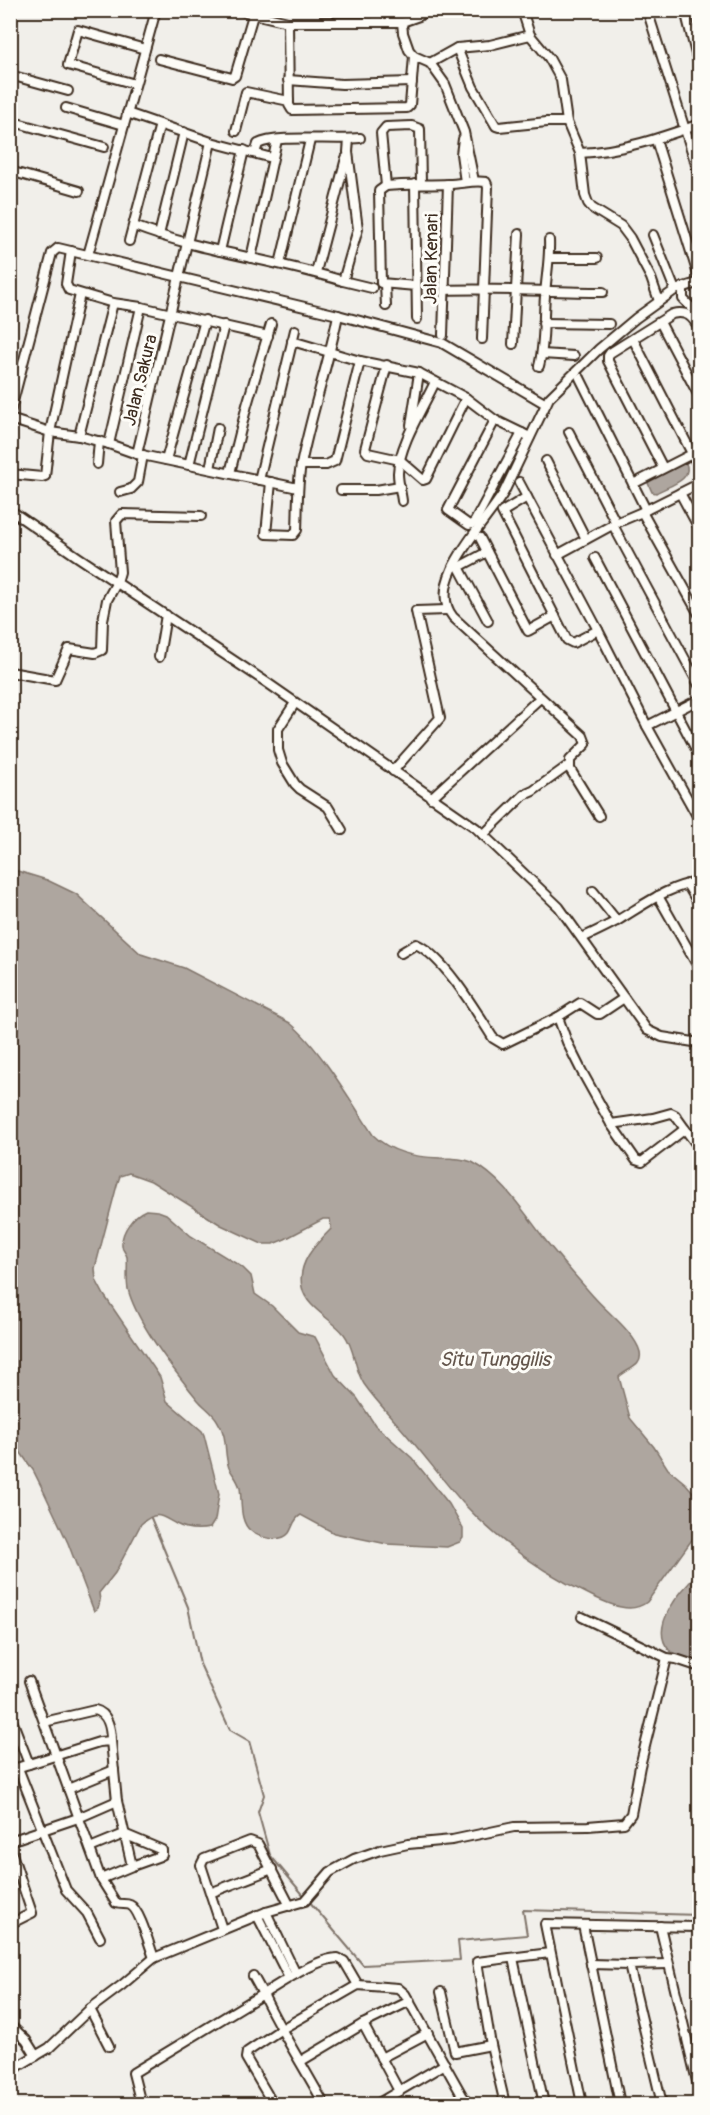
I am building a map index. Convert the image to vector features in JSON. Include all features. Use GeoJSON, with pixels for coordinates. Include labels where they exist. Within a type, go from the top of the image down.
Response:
{"type":"FeatureCollection","features":[{"type":"Feature","properties":{"kind":"street"},"geometry":{"type":"LineString","coordinates":[[88,255],[154,14],[144,10]]}},
{"type":"Feature","properties":{"kind":"street"},"geometry":{"type":"LineString","coordinates":[[237,10],[254,15],[266,14],[288,22],[402,22],[419,16],[426,10]]}},
{"type":"Feature","properties":{"kind":"street"},"geometry":{"type":"LineString","coordinates":[[375,10],[378,22]]}},
{"type":"Feature","properties":{"kind":"street"},"geometry":{"type":"LineString","coordinates":[[522,10],[530,35],[549,58],[561,80],[567,122],[580,153],[588,203],[592,208],[621,226],[630,238],[651,278],[659,301]]}},
{"type":"Feature","properties":{"kind":"street"},"geometry":{"type":"LineString","coordinates":[[653,10],[649,16],[699,177]]}},
{"type":"Feature","properties":{"kind":"street"},"geometry":{"type":"LineString","coordinates":[[685,10],[699,70]]}},
{"type":"Feature","properties":{"kind":"street"},"geometry":{"type":"LineString","coordinates":[[159,59],[232,78],[237,74],[254,15]]}},
{"type":"Feature","properties":{"kind":"street"},"geometry":{"type":"LineString","coordinates":[[288,22],[289,101],[290,108],[296,111],[403,110],[410,105],[414,56]]}},
{"type":"Feature","properties":{"kind":"street"},"geometry":{"type":"LineString","coordinates":[[402,22],[406,44],[414,56],[430,63],[445,84],[464,132],[469,182]]}},
{"type":"Feature","properties":{"kind":"street"},"geometry":{"type":"LineString","coordinates":[[135,84],[68,65],[70,57],[78,30],[145,49]]}},
{"type":"Feature","properties":{"kind":"street"},"geometry":{"type":"LineString","coordinates":[[430,63],[457,48],[490,45],[530,35]]}},
{"type":"Feature","properties":{"kind":"street"},"geometry":{"type":"LineString","coordinates":[[457,48],[473,87],[496,126],[567,122]]}},
{"type":"Feature","properties":{"kind":"street"},"geometry":{"type":"LineString","coordinates":[[10,75],[68,91]]}},
{"type":"Feature","properties":{"kind":"street"},"geometry":{"type":"LineString","coordinates":[[288,80],[342,84],[412,82]]}},
{"type":"Feature","properties":{"kind":"street"},"geometry":{"type":"LineString","coordinates":[[236,131],[246,92],[289,101]]}},
{"type":"Feature","properties":{"kind":"street"},"geometry":{"type":"LineString","coordinates":[[66,108],[124,125]]}},
{"type":"Feature","properties":{"kind":"street"},"geometry":{"type":"LineString","coordinates":[[127,113],[211,142],[273,158]]}},
{"type":"Feature","properties":{"kind":"street"},"geometry":{"type":"LineString","coordinates":[[10,121],[104,147]]}},
{"type":"Feature","properties":{"kind":"street"},"geometry":{"type":"LineString","coordinates":[[129,241],[160,124]]}},
{"type":"Feature","properties":{"kind":"street"},"geometry":{"type":"LineString","coordinates":[[580,153],[603,152],[656,140],[699,124]]}},
{"type":"Feature","properties":{"kind":"street"},"geometry":{"type":"LineString","coordinates":[[386,186],[381,133],[386,126],[412,126],[420,129],[417,319]]}},
{"type":"Feature","properties":{"kind":"street"},"geometry":{"type":"LineString","coordinates":[[159,235],[184,132]]}},
{"type":"Feature","properties":{"kind":"street"},"geometry":{"type":"LineString","coordinates":[[255,153],[261,142],[360,138]]}},
{"type":"Feature","properties":{"kind":"street"},"geometry":{"type":"LineString","coordinates":[[316,272],[348,152],[349,139]]}},
{"type":"Feature","properties":{"kind":"street"},"geometry":{"type":"LineString","coordinates":[[251,258],[277,140]]}},
{"type":"Feature","properties":{"kind":"street"},"geometry":{"type":"LineString","coordinates":[[280,264],[310,140]]}},
{"type":"Feature","properties":{"kind":"street"},"geometry":{"type":"LineString","coordinates":[[495,420],[448,510],[470,525],[475,521],[526,435],[560,386],[599,349],[659,301],[699,281],[656,140]]}},
{"type":"Feature","properties":{"kind":"street","name":"Jalan Sakura"},"geometry":{"type":"LineString","coordinates":[[120,492],[131,489],[138,482],[140,454],[211,142]]}},
{"type":"Feature","properties":{"kind":"street"},"geometry":{"type":"LineString","coordinates":[[220,251],[244,150]]}},
{"type":"Feature","properties":{"kind":"street"},"geometry":{"type":"LineString","coordinates":[[343,281],[358,229],[348,152]]}},
{"type":"Feature","properties":{"kind":"street"},"geometry":{"type":"LineString","coordinates":[[10,171],[79,191]]}},
{"type":"Feature","properties":{"kind":"street"},"geometry":{"type":"LineString","coordinates":[[416,286],[381,283],[379,191],[386,186],[418,183],[484,182],[488,185],[482,339]]}},
{"type":"Feature","properties":{"kind":"street","name":"Jalan Kenari"},"geometry":{"type":"LineString","coordinates":[[443,335],[447,184]]}},
{"type":"Feature","properties":{"kind":"street"},"geometry":{"type":"LineString","coordinates":[[134,226],[187,244],[316,272],[372,288]]}},
{"type":"Feature","properties":{"kind":"street"},"geometry":{"type":"LineString","coordinates":[[513,344],[519,234]]}},
{"type":"Feature","properties":{"kind":"street"},"geometry":{"type":"LineString","coordinates":[[653,236],[683,299],[699,316]]}},
{"type":"Feature","properties":{"kind":"street"},"geometry":{"type":"LineString","coordinates":[[539,366],[550,258],[549,240]]}},
{"type":"Feature","properties":{"kind":"street"},"geometry":{"type":"LineString","coordinates":[[10,413],[52,253],[58,248],[338,315],[442,343],[546,404]]}},
{"type":"Feature","properties":{"kind":"street"},"geometry":{"type":"LineString","coordinates":[[71,251],[66,284],[69,290],[114,303],[205,320],[268,336]]}},
{"type":"Feature","properties":{"kind":"street"},"geometry":{"type":"LineString","coordinates":[[550,258],[597,258]]}},
{"type":"Feature","properties":{"kind":"street"},"geometry":{"type":"LineString","coordinates":[[385,285],[386,306]]}},
{"type":"Feature","properties":{"kind":"street"},"geometry":{"type":"LineString","coordinates":[[445,290],[483,288],[545,292],[603,292]]}},
{"type":"Feature","properties":{"kind":"street"},"geometry":{"type":"LineString","coordinates":[[10,474],[45,476],[50,432],[80,294]]}},
{"type":"Feature","properties":{"kind":"street"},"geometry":{"type":"LineString","coordinates":[[79,436],[114,303]]}},
{"type":"Feature","properties":{"kind":"street"},"geometry":{"type":"LineString","coordinates":[[110,444],[141,307]]}},
{"type":"Feature","properties":{"kind":"street"},"geometry":{"type":"LineString","coordinates":[[663,468],[608,361],[608,356],[660,322],[681,312],[694,319],[699,330]]}},
{"type":"Feature","properties":{"kind":"street"},"geometry":{"type":"LineString","coordinates":[[271,482],[265,531],[268,535],[293,535],[297,532],[301,465],[331,352],[338,315]]}},
{"type":"Feature","properties":{"kind":"street"},"geometry":{"type":"LineString","coordinates":[[166,460],[205,320]]}},
{"type":"Feature","properties":{"kind":"street"},"geometry":{"type":"LineString","coordinates":[[660,322],[699,398]]}},
{"type":"Feature","properties":{"kind":"street"},"geometry":{"type":"LineString","coordinates":[[543,323],[609,324]]}},
{"type":"Feature","properties":{"kind":"street"},"geometry":{"type":"LineString","coordinates":[[230,473],[271,324]]}},
{"type":"Feature","properties":{"kind":"street"},"geometry":{"type":"LineString","coordinates":[[189,465],[224,325]]}},
{"type":"Feature","properties":{"kind":"street"},"geometry":{"type":"LineString","coordinates":[[259,480],[295,330]]}},
{"type":"Feature","properties":{"kind":"street"},"geometry":{"type":"LineString","coordinates":[[633,339],[699,469]]}},
{"type":"Feature","properties":{"kind":"street"},"geometry":{"type":"LineString","coordinates":[[292,341],[360,361],[419,373],[466,398],[495,420],[526,435]]}},
{"type":"Feature","properties":{"kind":"street"},"geometry":{"type":"LineString","coordinates":[[542,354],[574,356]]}},
{"type":"Feature","properties":{"kind":"street"},"geometry":{"type":"LineString","coordinates":[[301,465],[326,465],[335,461],[360,361]]}},
{"type":"Feature","properties":{"kind":"street"},"geometry":{"type":"LineString","coordinates":[[387,365],[365,449],[368,453],[400,460],[423,480],[426,479],[466,398]]}},
{"type":"Feature","properties":{"kind":"street"},"geometry":{"type":"LineString","coordinates":[[410,432],[419,373]]}},
{"type":"Feature","properties":{"kind":"street"},"geometry":{"type":"LineString","coordinates":[[580,378],[644,511],[699,616]]}},
{"type":"Feature","properties":{"kind":"street"},"geometry":{"type":"LineString","coordinates":[[402,501],[398,470],[400,460],[410,432],[435,382]]}},
{"type":"Feature","properties":{"kind":"street"},"geometry":{"type":"LineString","coordinates":[[10,420],[50,432],[99,441],[140,454],[298,488]]}},
{"type":"Feature","properties":{"kind":"street"},"geometry":{"type":"LineString","coordinates":[[210,469],[218,428]]}},
{"type":"Feature","properties":{"kind":"street"},"geometry":{"type":"LineString","coordinates":[[569,432],[699,687]]}},
{"type":"Feature","properties":{"kind":"street"},"geometry":{"type":"LineString","coordinates":[[526,435],[497,504],[472,535],[453,564],[448,579],[447,610],[514,670],[585,740],[584,747],[570,760],[569,765],[599,816]]}},
{"type":"Feature","properties":{"kind":"street"},"geometry":{"type":"LineString","coordinates":[[98,464],[99,441]]}},
{"type":"Feature","properties":{"kind":"street"},"geometry":{"type":"LineString","coordinates":[[633,484],[692,454]]}},
{"type":"Feature","properties":{"kind":"street"},"geometry":{"type":"LineString","coordinates":[[546,461],[586,539]]}},
{"type":"Feature","properties":{"kind":"street"},"geometry":{"type":"LineString","coordinates":[[519,482],[699,821]]}},
{"type":"Feature","properties":{"kind":"street"},"geometry":{"type":"LineString","coordinates":[[557,555],[614,524],[699,483]]}},
{"type":"Feature","properties":{"kind":"street"},"geometry":{"type":"LineString","coordinates":[[341,490],[376,490],[400,486]]}},
{"type":"Feature","properties":{"kind":"street"},"geometry":{"type":"LineString","coordinates":[[680,493],[699,530]]}},
{"type":"Feature","properties":{"kind":"street"},"geometry":{"type":"LineString","coordinates":[[526,497],[501,512],[555,616],[570,643],[598,630]]}},
{"type":"Feature","properties":{"kind":"street"},"geometry":{"type":"LineString","coordinates":[[10,510],[295,703],[483,835],[559,907],[647,1030],[662,1037],[699,1043]]}},
{"type":"Feature","properties":{"kind":"street"},"geometry":{"type":"LineString","coordinates":[[10,672],[55,680],[69,649],[95,653],[100,651],[107,600],[117,582],[120,557],[116,521],[118,516],[122,514],[201,516]]}},
{"type":"Feature","properties":{"kind":"street"},"geometry":{"type":"LineString","coordinates":[[480,538],[528,631],[555,616]]}},
{"type":"Feature","properties":{"kind":"street"},"geometry":{"type":"LineString","coordinates":[[487,552],[459,567],[488,621]]}},
{"type":"Feature","properties":{"kind":"street"},"geometry":{"type":"LineString","coordinates":[[595,558],[699,757]]}},
{"type":"Feature","properties":{"kind":"street"},"geometry":{"type":"LineString","coordinates":[[393,771],[440,718],[416,611],[447,610]]}},
{"type":"Feature","properties":{"kind":"street"},"geometry":{"type":"LineString","coordinates":[[159,657],[166,615]]}},
{"type":"Feature","properties":{"kind":"street"},"geometry":{"type":"LineString","coordinates":[[430,798],[540,698]]}},
{"type":"Feature","properties":{"kind":"street"},"geometry":{"type":"LineString","coordinates":[[647,726],[699,699]]}},
{"type":"Feature","properties":{"kind":"street"},"geometry":{"type":"LineString","coordinates":[[295,703],[278,729],[278,750],[282,763],[300,789],[328,807],[342,830]]}},
{"type":"Feature","properties":{"kind":"street"},"geometry":{"type":"LineString","coordinates":[[483,835],[524,795],[569,765]]}},
{"type":"Feature","properties":{"kind":"street"},"geometry":{"type":"LineString","coordinates":[[582,938],[658,896],[687,884],[699,882]]}},
{"type":"Feature","properties":{"kind":"street"},"geometry":{"type":"LineString","coordinates":[[687,884],[699,906]]}},
{"type":"Feature","properties":{"kind":"street"},"geometry":{"type":"LineString","coordinates":[[593,891],[616,921]]}},
{"type":"Feature","properties":{"kind":"street"},"geometry":{"type":"LineString","coordinates":[[658,896],[699,970]]}},
{"type":"Feature","properties":{"kind":"street"},"geometry":{"type":"LineString","coordinates":[[401,953],[416,944],[430,952],[453,979],[492,1038],[503,1044],[558,1017],[580,1003],[600,1014],[624,998]]}},
{"type":"Feature","properties":{"kind":"street"},"geometry":{"type":"LineString","coordinates":[[558,1017],[567,1042],[611,1124],[636,1160],[640,1162],[685,1130]]}},
{"type":"Feature","properties":{"kind":"street"},"geometry":{"type":"LineString","coordinates":[[611,1124],[670,1113],[675,1115],[699,1149]]}},
{"type":"Feature","properties":{"kind":"street"},"geometry":{"type":"LineString","coordinates":[[582,1617],[667,1658],[699,1667]]}},
{"type":"Feature","properties":{"kind":"street"},"geometry":{"type":"LineString","coordinates":[[10,2071],[49,2048],[90,2009],[153,1958],[257,1915],[305,1901],[330,1872],[354,1859],[408,1844],[452,1840],[514,1827],[624,1823],[631,1814],[640,1766],[667,1658]]}},
{"type":"Feature","properties":{"kind":"street"},"geometry":{"type":"LineString","coordinates":[[28,1681],[101,1879],[116,1903],[131,1905],[133,1908],[142,1923],[153,1958]]}},
{"type":"Feature","properties":{"kind":"street"},"geometry":{"type":"LineString","coordinates":[[44,1722],[95,1710],[104,1714],[110,1731],[117,1802],[132,1866]]}},
{"type":"Feature","properties":{"kind":"street"},"geometry":{"type":"LineString","coordinates":[[10,1715],[29,1764]]}},
{"type":"Feature","properties":{"kind":"street"},"geometry":{"type":"LineString","coordinates":[[100,1938],[87,1913],[68,1894],[43,1830],[14,1769],[99,1742],[111,1741]]}},
{"type":"Feature","properties":{"kind":"street"},"geometry":{"type":"LineString","coordinates":[[68,1789],[114,1770]]}},
{"type":"Feature","properties":{"kind":"street"},"geometry":{"type":"LineString","coordinates":[[10,1841],[117,1802]]}},
{"type":"Feature","properties":{"kind":"street"},"geometry":{"type":"LineString","coordinates":[[90,1848],[124,1834],[161,1849],[163,1853],[101,1879]]}},
{"type":"Feature","properties":{"kind":"street"},"geometry":{"type":"LineString","coordinates":[[222,1929],[201,1865],[204,1859],[250,1841],[258,1844],[290,1906]]}},
{"type":"Feature","properties":{"kind":"street"},"geometry":{"type":"LineString","coordinates":[[10,1848],[32,1914],[10,1924]]}},
{"type":"Feature","properties":{"kind":"street"},"geometry":{"type":"LineString","coordinates":[[210,1893],[272,1869]]}},
{"type":"Feature","properties":{"kind":"street"},"geometry":{"type":"LineString","coordinates":[[10,1881],[21,1878]]}},
{"type":"Feature","properties":{"kind":"street"},"geometry":{"type":"LineString","coordinates":[[266,1912],[292,1976]]}},
{"type":"Feature","properties":{"kind":"street"},"geometry":{"type":"LineString","coordinates":[[257,1915],[292,1976]]}},
{"type":"Feature","properties":{"kind":"street"},"geometry":{"type":"LineString","coordinates":[[582,2104],[544,1924],[697,1927],[699,1937]]}},
{"type":"Feature","properties":{"kind":"street"},"geometry":{"type":"LineString","coordinates":[[583,1925],[620,2104]]}},
{"type":"Feature","properties":{"kind":"street"},"geometry":{"type":"LineString","coordinates":[[660,1926],[699,2094]]}},
{"type":"Feature","properties":{"kind":"street"},"geometry":{"type":"LineString","coordinates":[[505,2104],[491,2045],[477,1962],[550,1953]]}},
{"type":"Feature","properties":{"kind":"street"},"geometry":{"type":"LineString","coordinates":[[141,2104],[133,2073],[292,1976],[329,1959],[338,1958],[344,1961],[358,1986]]}},
{"type":"Feature","properties":{"kind":"street"},"geometry":{"type":"LineString","coordinates":[[513,1958],[544,2104]]}},
{"type":"Feature","properties":{"kind":"street"},"geometry":{"type":"LineString","coordinates":[[591,1964],[668,1964]]}},
{"type":"Feature","properties":{"kind":"street"},"geometry":{"type":"LineString","coordinates":[[629,1965],[662,2104]]}},
{"type":"Feature","properties":{"kind":"street"},"geometry":{"type":"LineString","coordinates":[[253,1976],[280,2030],[301,2061],[324,2104]]}},
{"type":"Feature","properties":{"kind":"street"},"geometry":{"type":"LineString","coordinates":[[273,2104],[245,2055],[280,2030],[358,1986],[398,1988],[410,2001],[465,2101],[453,2104]]}},
{"type":"Feature","properties":{"kind":"street"},"geometry":{"type":"LineString","coordinates":[[441,1992],[455,2052],[491,2045]]}},
{"type":"Feature","properties":{"kind":"street"},"geometry":{"type":"LineString","coordinates":[[301,2061],[363,2024],[410,2001]]}},
{"type":"Feature","properties":{"kind":"street"},"geometry":{"type":"LineString","coordinates":[[90,2009],[109,2046]]}},
{"type":"Feature","properties":{"kind":"street"},"geometry":{"type":"LineString","coordinates":[[363,2024],[399,2091]]}},
{"type":"Feature","properties":{"kind":"street"},"geometry":{"type":"LineString","coordinates":[[10,2025],[26,2040],[36,2056]]}},
{"type":"Feature","properties":{"kind":"street"},"geometry":{"type":"LineString","coordinates":[[381,2058],[428,2033]]}},
{"type":"Feature","properties":{"kind":"street"},"geometry":{"type":"LineString","coordinates":[[377,2104],[445,2064]]}},
{"type":"Feature","properties":{"kind":"water"},"geometry":{"type":"Polygon","coordinates":[[[685,461],[687,473],[680,481],[656,493],[652,492],[648,483],[652,478],[685,461]]]}},
{"type":"Feature","properties":{"kind":"water","name":"Situ Tunggilis"},"geometry":{"type":"Polygon","coordinates":[[[11,869],[47,880],[76,894],[141,954],[184,968],[290,1023],[324,1060],[373,1135],[380,1141],[396,1150],[413,1155],[472,1162],[494,1177],[513,1197],[558,1255],[633,1338],[640,1352],[639,1361],[637,1365],[619,1377],[630,1418],[654,1447],[668,1469],[699,1499],[699,1530],[647,1602],[634,1608],[613,1605],[557,1578],[523,1556],[463,1503],[375,1399],[358,1372],[348,1340],[339,1328],[308,1301],[302,1287],[301,1278],[305,1262],[313,1248],[331,1229],[330,1219],[323,1219],[273,1244],[262,1244],[221,1225],[151,1181],[129,1173],[120,1176],[117,1185],[95,1268],[96,1280],[160,1377],[167,1401],[202,1431],[219,1494],[215,1520],[210,1528],[184,1527],[159,1516],[151,1517],[141,1524],[115,1573],[99,1593],[100,1601],[98,1608],[94,1611],[68,1543],[44,1492],[33,1470],[11,1439],[10,1051],[17,1032],[18,1017],[11,1006],[11,869]]]}},
{"type":"Feature","properties":{"kind":"water"},"geometry":{"type":"Polygon","coordinates":[[[146,1210],[166,1214],[191,1236],[242,1267],[251,1276],[255,1294],[272,1306],[298,1332],[315,1337],[335,1375],[357,1398],[375,1425],[412,1458],[449,1504],[463,1529],[463,1538],[460,1542],[447,1547],[387,1544],[334,1533],[301,1515],[295,1520],[289,1533],[281,1538],[259,1536],[247,1527],[243,1517],[240,1488],[229,1468],[221,1427],[213,1414],[200,1403],[168,1362],[148,1332],[128,1289],[127,1257],[122,1247],[122,1240],[129,1224],[146,1210]]]}},
{"type":"Feature","properties":{"kind":"water"},"geometry":{"type":"Polygon","coordinates":[[[699,1573],[699,1663],[680,1657],[669,1650],[662,1630],[676,1598],[699,1573]]]}},
{"type":"Feature","properties":{"kind":"waterway"},"geometry":{"type":"LineString","coordinates":[[151,1518],[188,1607],[200,1664],[230,1730],[249,1741],[264,1795],[258,1812],[270,1855],[305,1897]]}},
{"type":"Feature","properties":{"kind":"waterway"},"geometry":{"type":"LineString","coordinates":[[309,1901],[363,1965],[460,1960],[458,1941],[527,1935],[523,1910],[700,1915]]}}]}
